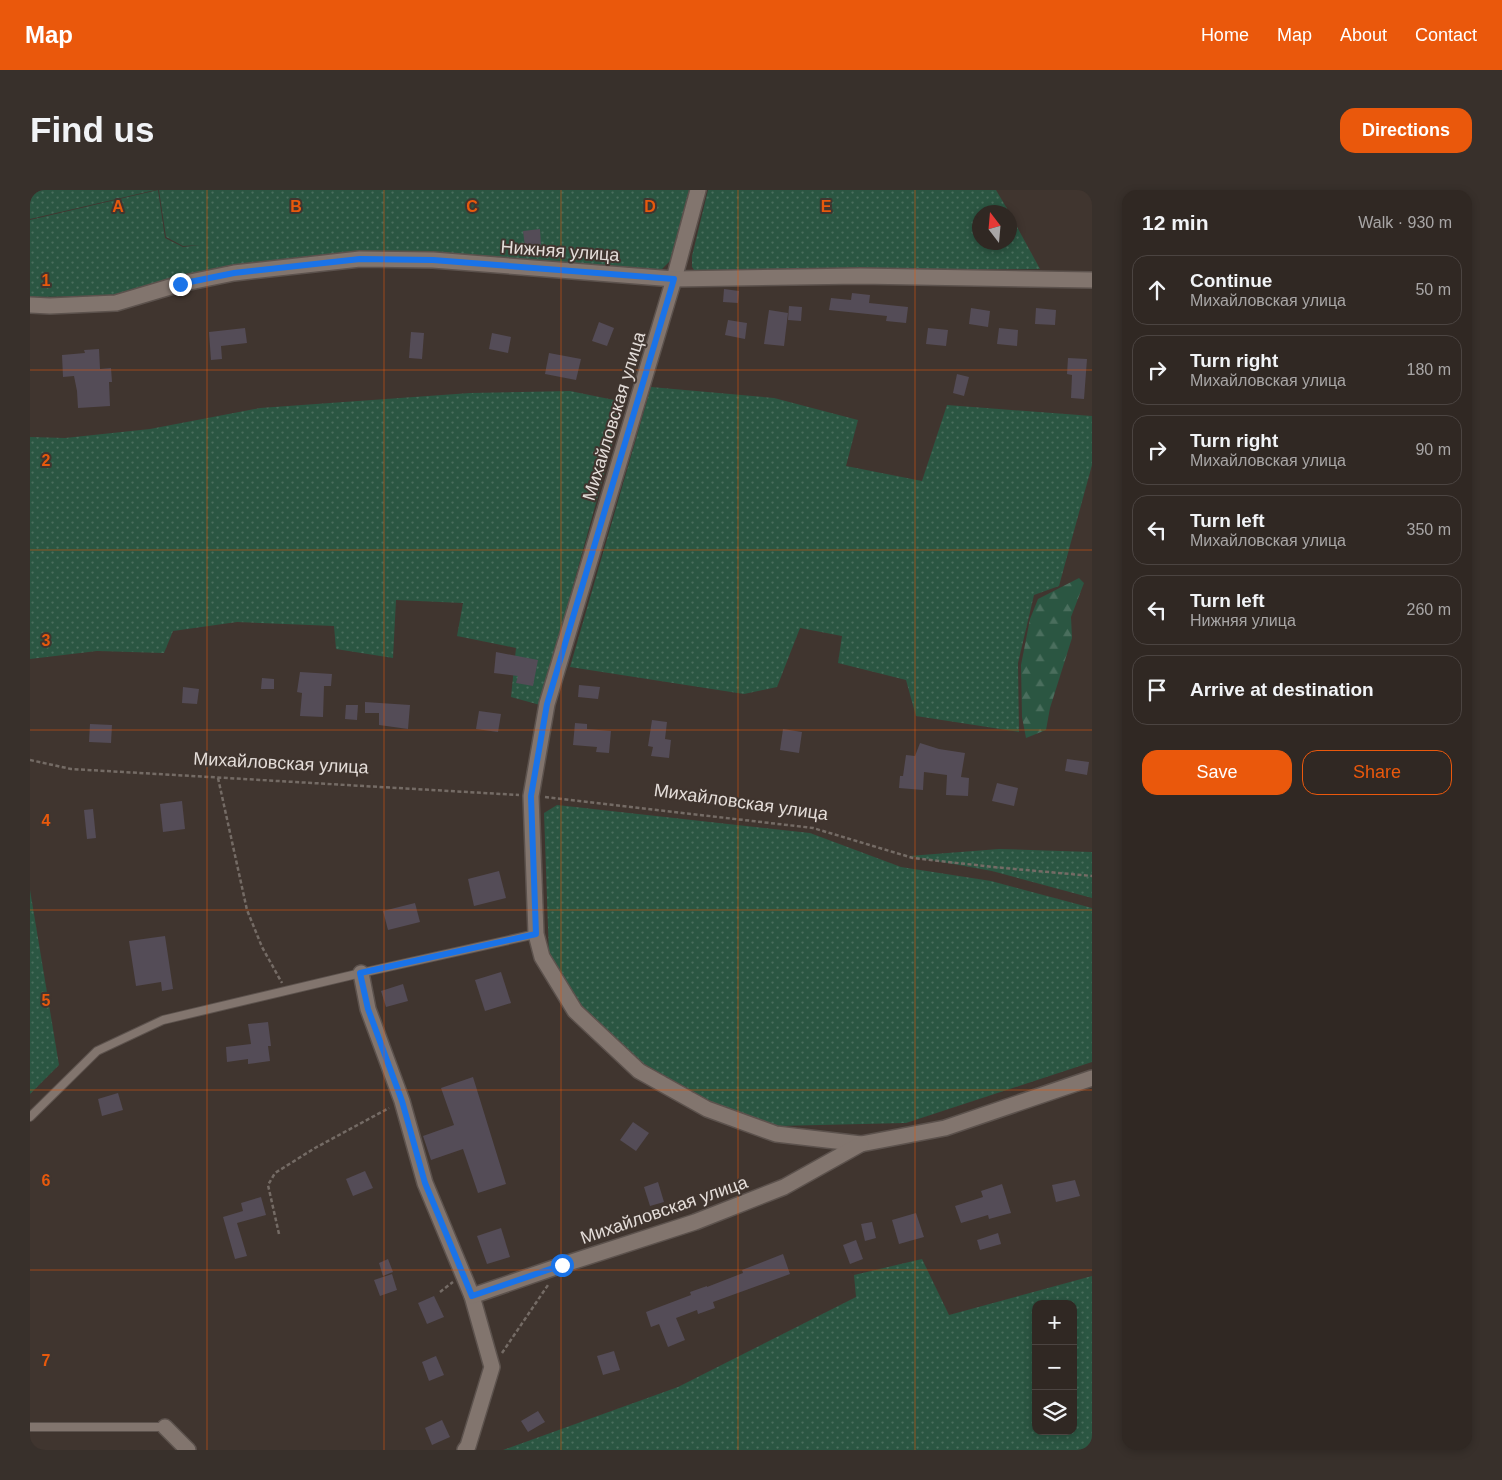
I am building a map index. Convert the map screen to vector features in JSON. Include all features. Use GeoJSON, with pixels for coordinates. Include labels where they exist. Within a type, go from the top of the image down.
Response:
{"type":"FeatureCollection","features":[{"type":"Feature","properties":{"kind":"street","name":"Михайловская улица"},"geometry":{"type":"LineString","coordinates":[[698,190],[674,279],[547,704],[531,796],[536,934],[542,957],[576,1012],[638,1071],[707,1109],[776,1134],[861,1144],[945,1128],[1092,1078]]}},
{"type":"Feature","properties":{"kind":"street","name":"Нижняя улица"},"geometry":{"type":"LineString","coordinates":[[30,305],[116,303],[180,284],[234,273],[360,259],[433,260],[674,279],[860,276],[1092,280]]}},
{"type":"Feature","properties":{"kind":"street"},"geometry":{"type":"LineString","coordinates":[[360,973],[368,1009],[402,1101],[425,1183],[472,1296],[492,1367],[468,1446],[465,1450]]}},
{"type":"Feature","properties":{"kind":"street","name":"Михайловская улица"},"geometry":{"type":"LineString","coordinates":[[472,1296],[695,1222],[784,1187],[861,1144]]}},
{"type":"Feature","properties":{"kind":"street"},"geometry":{"type":"LineString","coordinates":[[165,1427],[188,1450]]}},
{"type":"Feature","properties":{"kind":"lane"},"geometry":{"type":"LineString","coordinates":[[30,1117],[97,1051],[163,1020],[360,973],[536,934]]}},
{"type":"Feature","properties":{"kind":"lane"},"geometry":{"type":"LineString","coordinates":[[30,1427],[165,1427]]}},
{"type":"Feature","properties":{"kind":"path","name":"Михайловская улица"},"geometry":{"type":"LineString","coordinates":[[30,760],[71,769],[531,796],[813,828],[913,858],[1092,876]]}},
{"type":"Feature","properties":{"kind":"path"},"geometry":{"type":"LineString","coordinates":[[218,778],[247,910],[262,947],[286,991]]}},
{"type":"Feature","properties":{"kind":"path"},"geometry":{"type":"LineString","coordinates":[[279,1234],[268,1185],[275,1173],[315,1148],[402,1101]]}},
{"type":"Feature","properties":{"kind":"path"},"geometry":{"type":"LineString","coordinates":[[492,1367],[562,1265]]}},
{"type":"Feature","properties":{"kind":"green space"},"geometry":{"type":"Polygon","coordinates":[[[30,190],[155,190],[30,219],[30,190]]]}},
{"type":"Feature","properties":{"kind":"green space"},"geometry":{"type":"Polygon","coordinates":[[[158,190],[165,238],[183,247],[200,245],[183,246],[166,237],[159,190],[689,190],[670,261],[662,269],[650,271],[360,253],[241,263],[360,255],[167,280],[109,296],[30,297],[30,220],[158,190]]]}},
{"type":"Feature","properties":{"kind":"green space"},"geometry":{"type":"Polygon","coordinates":[[[708,190],[996,190],[1005,205],[972,205],[972,250],[1017,250],[1017,227],[1040,269],[859,270],[697,274],[692,267],[692,256],[708,190]]]}},
{"type":"Feature","properties":{"kind":"green space"},"geometry":{"type":"Polygon","coordinates":[[[651,387],[774,398],[858,420],[846,466],[922,481],[947,405],[1092,416],[1092,465],[1059,586],[1034,595],[1018,663],[1019,732],[916,716],[906,680],[838,663],[842,636],[800,628],[777,687],[744,694],[570,667],[651,387]]]}},
{"type":"Feature","properties":{"kind":"green space"},"geometry":{"type":"Polygon","coordinates":[[[570,391],[624,402],[540,705],[511,697],[516,648],[457,636],[463,603],[396,600],[393,658],[336,649],[334,626],[237,622],[173,631],[164,653],[97,651],[30,659],[30,437],[65,438],[150,429],[260,408],[470,393],[570,391]]]}},
{"type":"Feature","properties":{"kind":"green space"},"geometry":{"type":"Polygon","coordinates":[[[1079,578],[1084,583],[1071,617],[1072,638],[1050,708],[1046,730],[1026,738],[1022,717],[1021,665],[1030,619],[1038,599],[1079,578]]]}},
{"type":"Feature","properties":{"kind":"green space"},"geometry":{"type":"Polygon","coordinates":[[[557,805],[810,833],[901,867],[991,881],[1092,908],[1092,1062],[906,1123],[777,1126],[712,1102],[642,1063],[583,1008],[549,956],[544,813],[557,805]]]}},
{"type":"Feature","properties":{"kind":"green space"},"geometry":{"type":"Polygon","coordinates":[[[999,849],[1092,852],[1092,898],[992,871],[909,856],[999,849]]]}},
{"type":"Feature","properties":{"kind":"green space"},"geometry":{"type":"Polygon","coordinates":[[[30,890],[59,1065],[30,1094],[30,890]]]}},
{"type":"Feature","properties":{"kind":"green space"},"geometry":{"type":"Polygon","coordinates":[[[922,1259],[949,1315],[1092,1276],[1092,1450],[503,1450],[678,1387],[856,1297],[854,1275],[922,1259]]]}},
{"type":"Feature","properties":{"kind":"building"},"geometry":{"type":"Polygon","coordinates":[[[540,229],[541,245],[525,247],[523,231],[540,229]]]}},
{"type":"Feature","properties":{"kind":"building"},"geometry":{"type":"Polygon","coordinates":[[[724,289],[739,291],[738,303],[723,302],[724,289]]]}},
{"type":"Feature","properties":{"kind":"building"},"geometry":{"type":"Polygon","coordinates":[[[852,293],[870,295],[869,303],[908,307],[906,323],[886,321],[887,316],[829,310],[831,298],[851,300],[852,293]]]}},
{"type":"Feature","properties":{"kind":"building"},"geometry":{"type":"Polygon","coordinates":[[[789,306],[802,307],[801,321],[788,320],[789,306]]]}},
{"type":"Feature","properties":{"kind":"building"},"geometry":{"type":"Polygon","coordinates":[[[971,308],[990,311],[988,327],[969,324],[971,308]]]}},
{"type":"Feature","properties":{"kind":"building"},"geometry":{"type":"Polygon","coordinates":[[[1036,308],[1056,310],[1055,325],[1035,324],[1036,308]]]}},
{"type":"Feature","properties":{"kind":"building"},"geometry":{"type":"Polygon","coordinates":[[[769,310],[788,313],[784,346],[764,344],[769,310]]]}},
{"type":"Feature","properties":{"kind":"building"},"geometry":{"type":"Polygon","coordinates":[[[728,320],[747,323],[745,339],[725,335],[728,320]]]}},
{"type":"Feature","properties":{"kind":"building"},"geometry":{"type":"Polygon","coordinates":[[[599,322],[614,328],[607,346],[592,341],[599,322]]]}},
{"type":"Feature","properties":{"kind":"building"},"geometry":{"type":"Polygon","coordinates":[[[245,328],[247,343],[221,346],[222,359],[211,360],[209,332],[245,328]]]}},
{"type":"Feature","properties":{"kind":"building"},"geometry":{"type":"Polygon","coordinates":[[[928,328],[948,330],[946,346],[926,344],[928,328]]]}},
{"type":"Feature","properties":{"kind":"building"},"geometry":{"type":"Polygon","coordinates":[[[999,328],[1018,330],[1017,346],[997,344],[999,328]]]}},
{"type":"Feature","properties":{"kind":"building"},"geometry":{"type":"Polygon","coordinates":[[[411,332],[424,333],[422,359],[409,358],[411,332]]]}},
{"type":"Feature","properties":{"kind":"building"},"geometry":{"type":"Polygon","coordinates":[[[492,333],[511,337],[508,353],[489,349],[492,333]]]}},
{"type":"Feature","properties":{"kind":"building"},"geometry":{"type":"Polygon","coordinates":[[[99,349],[100,369],[111,368],[112,382],[109,382],[110,406],[78,408],[74,376],[63,377],[62,355],[85,353],[84,350],[99,349]]]}},
{"type":"Feature","properties":{"kind":"building"},"geometry":{"type":"Polygon","coordinates":[[[549,353],[581,359],[576,380],[545,374],[549,353]]]}},
{"type":"Feature","properties":{"kind":"building"},"geometry":{"type":"Polygon","coordinates":[[[1068,358],[1087,359],[1084,399],[1071,398],[1072,375],[1067,374],[1068,358]]]}},
{"type":"Feature","properties":{"kind":"building"},"geometry":{"type":"Polygon","coordinates":[[[957,374],[969,377],[964,396],[953,393],[957,374]]]}},
{"type":"Feature","properties":{"kind":"building"},"geometry":{"type":"Polygon","coordinates":[[[496,652],[538,660],[533,686],[516,683],[518,676],[494,673],[496,652]]]}},
{"type":"Feature","properties":{"kind":"building"},"geometry":{"type":"Polygon","coordinates":[[[300,672],[332,674],[331,686],[324,686],[323,717],[300,716],[302,693],[297,692],[300,672]]]}},
{"type":"Feature","properties":{"kind":"building"},"geometry":{"type":"Polygon","coordinates":[[[262,678],[274,679],[274,689],[261,689],[262,678]]]}},
{"type":"Feature","properties":{"kind":"building"},"geometry":{"type":"Polygon","coordinates":[[[579,685],[600,687],[598,699],[578,697],[579,685]]]}},
{"type":"Feature","properties":{"kind":"building"},"geometry":{"type":"Polygon","coordinates":[[[183,687],[199,689],[197,704],[182,703],[183,687]]]}},
{"type":"Feature","properties":{"kind":"building"},"geometry":{"type":"Polygon","coordinates":[[[365,702],[410,705],[408,729],[379,725],[379,713],[365,713],[365,702]]]}},
{"type":"Feature","properties":{"kind":"building"},"geometry":{"type":"Polygon","coordinates":[[[346,705],[358,705],[357,720],[345,719],[346,705]]]}},
{"type":"Feature","properties":{"kind":"building"},"geometry":{"type":"Polygon","coordinates":[[[479,711],[501,714],[498,732],[476,729],[479,711]]]}},
{"type":"Feature","properties":{"kind":"building"},"geometry":{"type":"Polygon","coordinates":[[[652,720],[667,722],[665,739],[671,740],[669,758],[651,756],[653,747],[648,746],[652,720]]]}},
{"type":"Feature","properties":{"kind":"building"},"geometry":{"type":"Polygon","coordinates":[[[575,723],[587,724],[587,729],[611,731],[609,753],[596,752],[597,747],[573,745],[575,723]]]}},
{"type":"Feature","properties":{"kind":"building"},"geometry":{"type":"Polygon","coordinates":[[[90,724],[112,725],[111,743],[89,742],[90,724]]]}},
{"type":"Feature","properties":{"kind":"building"},"geometry":{"type":"Polygon","coordinates":[[[783,729],[802,732],[799,753],[780,750],[783,729]]]}},
{"type":"Feature","properties":{"kind":"building"},"geometry":{"type":"Polygon","coordinates":[[[920,743],[939,749],[965,753],[961,777],[969,778],[968,796],[946,795],[947,775],[924,772],[923,790],[899,788],[900,776],[903,776],[906,755],[915,756],[920,743]]]}},
{"type":"Feature","properties":{"kind":"building"},"geometry":{"type":"Polygon","coordinates":[[[1067,759],[1089,762],[1087,775],[1065,771],[1067,759]]]}},
{"type":"Feature","properties":{"kind":"building"},"geometry":{"type":"Polygon","coordinates":[[[997,783],[1018,788],[1014,806],[992,801],[997,783]]]}},
{"type":"Feature","properties":{"kind":"building"},"geometry":{"type":"Polygon","coordinates":[[[182,801],[185,829],[163,832],[160,804],[182,801]]]}},
{"type":"Feature","properties":{"kind":"building"},"geometry":{"type":"Polygon","coordinates":[[[93,809],[96,838],[87,839],[84,810],[93,809]]]}},
{"type":"Feature","properties":{"kind":"building"},"geometry":{"type":"Polygon","coordinates":[[[499,871],[506,898],[474,906],[468,879],[499,871]]]}},
{"type":"Feature","properties":{"kind":"building"},"geometry":{"type":"Polygon","coordinates":[[[415,903],[420,922],[388,930],[383,911],[415,903]]]}},
{"type":"Feature","properties":{"kind":"building"},"geometry":{"type":"Polygon","coordinates":[[[165,936],[173,989],[162,991],[161,982],[136,986],[129,941],[165,936]]]}},
{"type":"Feature","properties":{"kind":"building"},"geometry":{"type":"Polygon","coordinates":[[[501,972],[511,1003],[485,1011],[475,980],[501,972]]]}},
{"type":"Feature","properties":{"kind":"building"},"geometry":{"type":"Polygon","coordinates":[[[403,984],[408,1001],[386,1007],[381,991],[403,984]]]}},
{"type":"Feature","properties":{"kind":"building"},"geometry":{"type":"Polygon","coordinates":[[[268,1022],[271,1046],[268,1046],[270,1061],[248,1064],[248,1059],[227,1062],[226,1047],[251,1044],[248,1024],[268,1022]]]}},
{"type":"Feature","properties":{"kind":"building"},"geometry":{"type":"Polygon","coordinates":[[[473,1077],[506,1184],[478,1193],[463,1149],[431,1160],[423,1136],[454,1125],[441,1088],[473,1077]]]}},
{"type":"Feature","properties":{"kind":"building"},"geometry":{"type":"Polygon","coordinates":[[[118,1093],[123,1110],[102,1116],[98,1099],[118,1093]]]}},
{"type":"Feature","properties":{"kind":"building"},"geometry":{"type":"Polygon","coordinates":[[[633,1122],[649,1133],[636,1151],[620,1140],[633,1122]]]}},
{"type":"Feature","properties":{"kind":"building"},"geometry":{"type":"Polygon","coordinates":[[[365,1171],[373,1188],[353,1196],[346,1179],[365,1171]]]}},
{"type":"Feature","properties":{"kind":"building"},"geometry":{"type":"Polygon","coordinates":[[[1075,1180],[1080,1196],[1056,1202],[1052,1185],[1075,1180]]]}},
{"type":"Feature","properties":{"kind":"building"},"geometry":{"type":"Polygon","coordinates":[[[658,1182],[664,1202],[650,1206],[644,1187],[658,1182]]]}},
{"type":"Feature","properties":{"kind":"building"},"geometry":{"type":"Polygon","coordinates":[[[1002,1184],[1011,1213],[989,1219],[988,1215],[961,1223],[955,1206],[983,1197],[981,1191],[1002,1184]]]}},
{"type":"Feature","properties":{"kind":"building"},"geometry":{"type":"Polygon","coordinates":[[[261,1197],[266,1215],[237,1223],[247,1256],[235,1259],[223,1217],[243,1211],[241,1203],[261,1197]]]}},
{"type":"Feature","properties":{"kind":"building"},"geometry":{"type":"Polygon","coordinates":[[[916,1213],[924,1237],[899,1244],[892,1220],[916,1213]]]}},
{"type":"Feature","properties":{"kind":"building"},"geometry":{"type":"Polygon","coordinates":[[[872,1222],[876,1238],[865,1241],[861,1224],[872,1222]]]}},
{"type":"Feature","properties":{"kind":"building"},"geometry":{"type":"Polygon","coordinates":[[[501,1228],[510,1257],[487,1264],[477,1236],[501,1228]]]}},
{"type":"Feature","properties":{"kind":"building"},"geometry":{"type":"Polygon","coordinates":[[[998,1233],[1001,1244],[980,1250],[977,1240],[998,1233]]]}},
{"type":"Feature","properties":{"kind":"building"},"geometry":{"type":"Polygon","coordinates":[[[856,1240],[863,1259],[850,1264],[843,1245],[856,1240]]]}},
{"type":"Feature","properties":{"kind":"building"},"geometry":{"type":"Polygon","coordinates":[[[783,1254],[790,1274],[713,1302],[715,1308],[698,1314],[697,1310],[676,1318],[685,1340],[668,1347],[659,1324],[651,1327],[646,1312],[691,1295],[690,1292],[743,1273],[742,1270],[783,1254]]]}},
{"type":"Feature","properties":{"kind":"building"},"geometry":{"type":"Polygon","coordinates":[[[388,1259],[393,1272],[383,1276],[379,1263],[388,1259]]]}},
{"type":"Feature","properties":{"kind":"building"},"geometry":{"type":"Polygon","coordinates":[[[392,1274],[397,1290],[380,1296],[374,1280],[392,1274]]]}},
{"type":"Feature","properties":{"kind":"building"},"geometry":{"type":"Polygon","coordinates":[[[434,1296],[444,1317],[427,1324],[418,1303],[434,1296]]]}},
{"type":"Feature","properties":{"kind":"building"},"geometry":{"type":"Polygon","coordinates":[[[614,1351],[620,1370],[603,1375],[597,1356],[614,1351]]]}},
{"type":"Feature","properties":{"kind":"building"},"geometry":{"type":"Polygon","coordinates":[[[436,1356],[444,1375],[429,1381],[422,1362],[436,1356]]]}},
{"type":"Feature","properties":{"kind":"building"},"geometry":{"type":"Polygon","coordinates":[[[538,1411],[545,1422],[528,1432],[521,1421],[538,1411]]]}},
{"type":"Feature","properties":{"kind":"building"},"geometry":{"type":"Polygon","coordinates":[[[442,1420],[450,1437],[432,1445],[425,1428],[442,1420]]]}},
{"type":"Feature","properties":{"kind":"route"},"geometry":{"type":"LineString","coordinates":[[180,284],[234,273],[360,259],[433,260],[674,279],[547,704],[531,796],[536,934],[360,973],[368,1009],[402,1101],[425,1183],[472,1296],[562,1265]]}}]}
